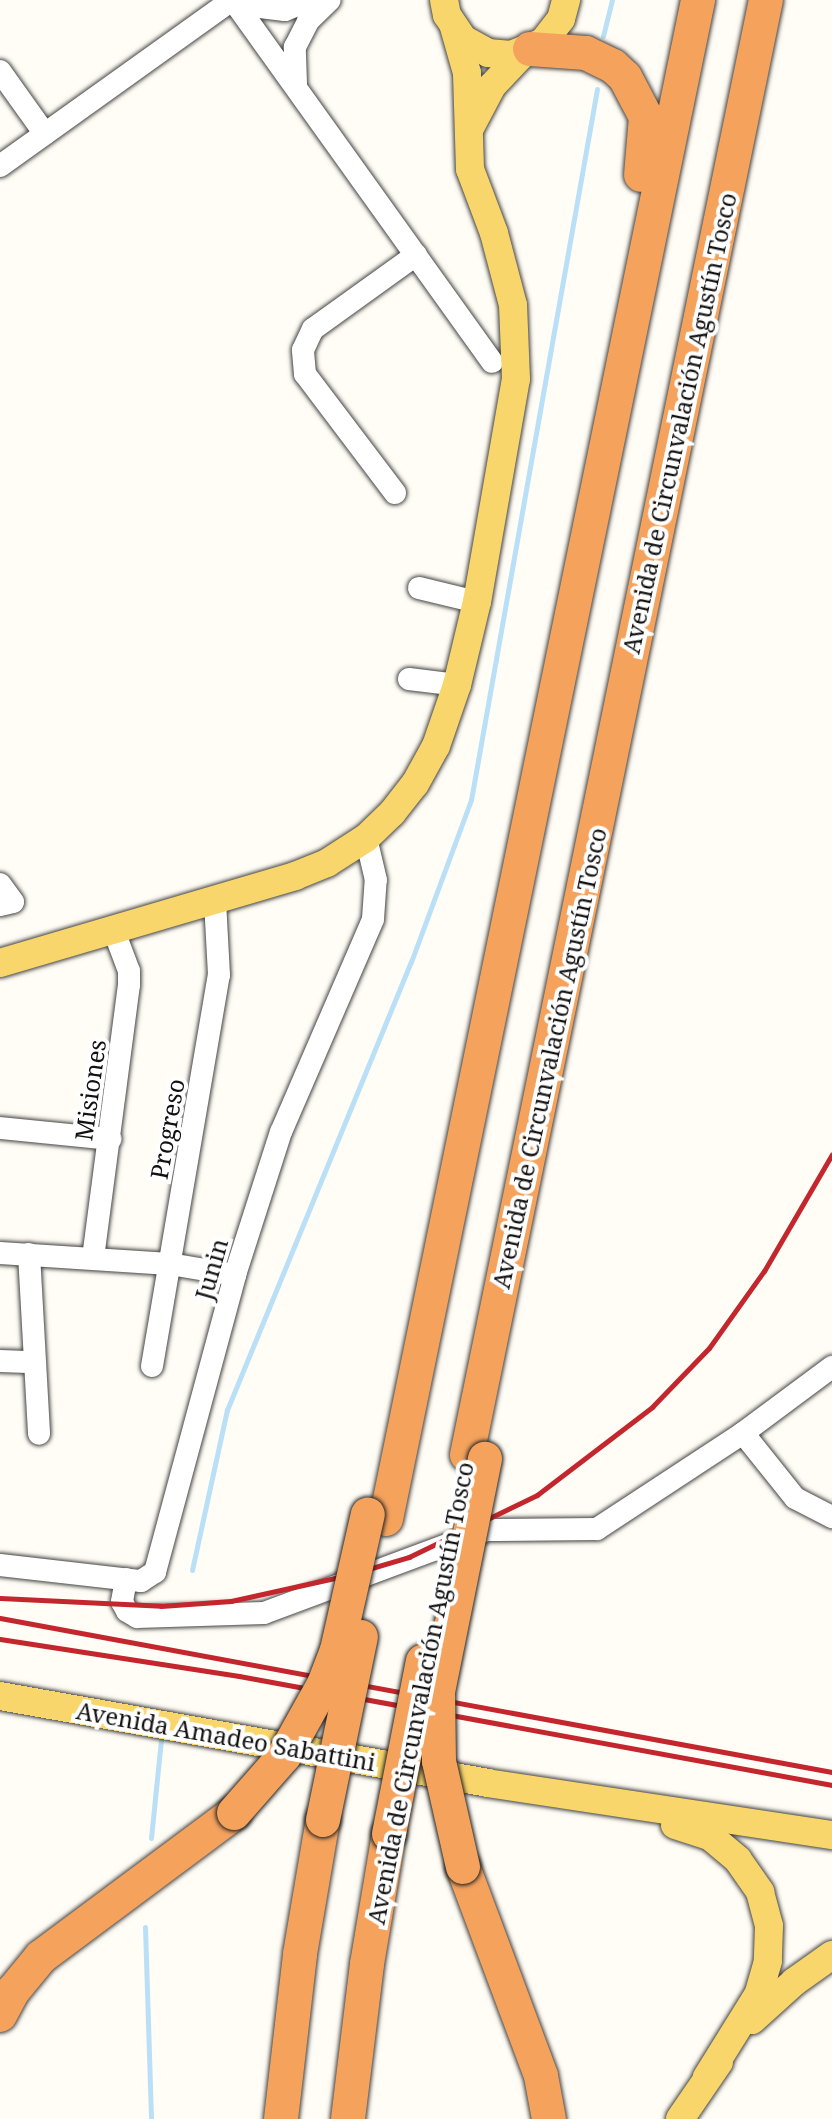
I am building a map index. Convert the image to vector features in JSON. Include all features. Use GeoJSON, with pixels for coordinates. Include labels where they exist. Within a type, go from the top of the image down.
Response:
{"type":"FeatureCollection","features":[{"type":"Feature","properties":{"kind":"highway"},"geometry":{"type":"LineString","coordinates":[[281,2119],[300,1954],[377,1516],[515,896],[698,0]]}},
{"type":"Feature","properties":{"kind":"highway","name":"Avenida de Circunvalación Agustín Tosco"},"geometry":{"type":"LineString","coordinates":[[348,2119],[367,1964],[389,1834],[476,1457],[608,773],[766,0]]}},
{"type":"Feature","properties":{"kind":"highway"},"geometry":{"type":"LineString","coordinates":[[527,51],[570,49],[613,66],[637,94],[646,117],[647,133],[635,210],[540,683],[531,817]]}},
{"type":"Feature","properties":{"kind":"highway"},"geometry":{"type":"LineString","coordinates":[[476,1457],[438,1692],[439,1761],[463,1867],[537,2064],[549,2119]]}},
{"type":"Feature","properties":{"kind":"highway"},"geometry":{"type":"LineString","coordinates":[[0,2015],[13,1991],[41,1957],[234,1813],[284,1756],[324,1684],[377,1516]]}},
{"type":"Feature","properties":{"kind":"main road"},"geometry":{"type":"LineString","coordinates":[[469,131],[492,86],[527,51],[553,31],[566,0]]}},
{"type":"Feature","properties":{"kind":"main road"},"geometry":{"type":"LineString","coordinates":[[443,11],[463,39],[488,53],[527,51]]}},
{"type":"Feature","properties":{"kind":"main road"},"geometry":{"type":"LineString","coordinates":[[0,963],[114,931],[327,863],[366,838],[415,784],[436,746],[457,685],[477,602],[513,406],[516,353],[508,284],[470,169],[467,73],[443,11]]}},
{"type":"Feature","properties":{"kind":"main road","name":"Avenida Amadeo Sabattini"},"geometry":{"type":"LineString","coordinates":[[0,1696],[313,1753],[832,1835]]}},
{"type":"Feature","properties":{"kind":"main road"},"geometry":{"type":"LineString","coordinates":[[0,1709],[135,1734],[267,1745]]}},
{"type":"Feature","properties":{"kind":"main road"},"geometry":{"type":"LineString","coordinates":[[313,1753],[462,1791],[680,1826],[697,1831],[724,1846],[760,1892],[770,1942],[758,1995],[680,2119]]}},
{"type":"Feature","properties":{"kind":"main road"},"geometry":{"type":"LineString","coordinates":[[707,2077],[765,2008],[832,1955]]}},
{"type":"Feature","properties":{"kind":"street"},"geometry":{"type":"LineString","coordinates":[[0,166],[234,1],[285,10],[310,0]]}},
{"type":"Feature","properties":{"kind":"street"},"geometry":{"type":"LineString","coordinates":[[296,85],[295,47],[308,21],[330,0]]}},
{"type":"Feature","properties":{"kind":"street"},"geometry":{"type":"LineString","coordinates":[[234,1],[492,362]]}},
{"type":"Feature","properties":{"kind":"street"},"geometry":{"type":"LineString","coordinates":[[0,71],[45,134]]}},
{"type":"Feature","properties":{"kind":"street"},"geometry":{"type":"LineString","coordinates":[[395,493],[305,374],[303,350],[313,329],[416,255]]}},
{"type":"Feature","properties":{"kind":"street"},"geometry":{"type":"LineString","coordinates":[[419,588],[477,602]]}},
{"type":"Feature","properties":{"kind":"street"},"geometry":{"type":"LineString","coordinates":[[409,679],[457,685]]}},
{"type":"Feature","properties":{"kind":"street","name":"Junin"},"geometry":{"type":"LineString","coordinates":[[126,1579],[141,1581],[155,1572],[235,1275],[281,1132],[373,919],[376,880],[366,838]]}},
{"type":"Feature","properties":{"kind":"street"},"geometry":{"type":"LineString","coordinates":[[0,884],[13,902],[0,905]]}},
{"type":"Feature","properties":{"kind":"street","name":"Progreso"},"geometry":{"type":"LineString","coordinates":[[152,1366],[219,975],[215,900]]}},
{"type":"Feature","properties":{"kind":"street","name":"Misiones"},"geometry":{"type":"LineString","coordinates":[[93,1258],[129,985],[129,971],[114,931]]}},
{"type":"Feature","properties":{"kind":"street"},"geometry":{"type":"LineString","coordinates":[[0,1128],[110,1139]]}},
{"type":"Feature","properties":{"kind":"street"},"geometry":{"type":"LineString","coordinates":[[0,1253],[170,1264],[235,1275]]}},
{"type":"Feature","properties":{"kind":"street"},"geometry":{"type":"LineString","coordinates":[[29,1254],[39,1434]]}},
{"type":"Feature","properties":{"kind":"street"},"geometry":{"type":"LineString","coordinates":[[0,1361],[34,1362]]}},
{"type":"Feature","properties":{"kind":"street"},"geometry":{"type":"LineString","coordinates":[[0,1565],[126,1579],[122,1602],[137,1617],[264,1613],[487,1530],[597,1529],[743,1433],[832,1367]]}},
{"type":"Feature","properties":{"kind":"street"},"geometry":{"type":"LineString","coordinates":[[743,1433],[795,1498],[832,1517]]}},
{"type":"Feature","properties":{"kind":"waterway"},"geometry":{"type":"LineString","coordinates":[[603,36],[612,0]]}},
{"type":"Feature","properties":{"kind":"waterway"},"geometry":{"type":"LineString","coordinates":[[192,1570],[227,1410],[411,962],[471,800],[597,89]]}},
{"type":"Feature","properties":{"kind":"waterway"},"geometry":{"type":"LineString","coordinates":[[151,1838],[161,1740]]}},
{"type":"Feature","properties":{"kind":"waterway"},"geometry":{"type":"LineString","coordinates":[[145,1927],[151,2119]]}},
{"type":"Feature","properties":{"kind":"railway"},"geometry":{"type":"LineString","coordinates":[[0,1598],[161,1606],[231,1601],[348,1575],[409,1557],[537,1495],[652,1407],[709,1348],[764,1271],[832,1154]]}},
{"type":"Feature","properties":{"kind":"railway"},"geometry":{"type":"LineString","coordinates":[[0,1618],[832,1772]]}},
{"type":"Feature","properties":{"kind":"railway"},"geometry":{"type":"LineString","coordinates":[[0,1639],[239,1676],[832,1785]]}}]}
